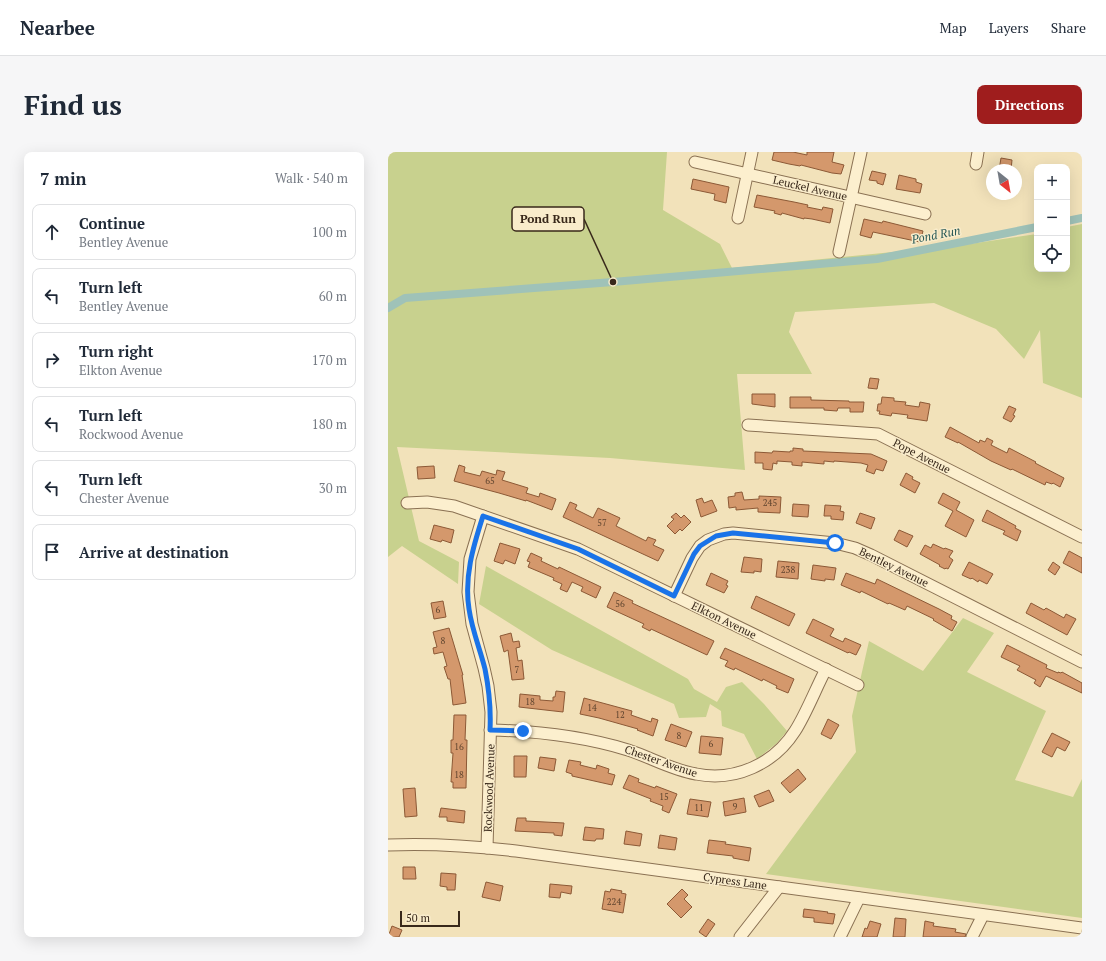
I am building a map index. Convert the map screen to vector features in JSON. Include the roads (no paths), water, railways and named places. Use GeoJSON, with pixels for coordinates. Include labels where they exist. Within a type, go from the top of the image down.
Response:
{"type":"FeatureCollection","features":[{"type":"Feature","properties":{"kind":"street"},"geometry":{"type":"LineString","coordinates":[[738,218],[752,152]]}},
{"type":"Feature","properties":{"kind":"street"},"geometry":{"type":"LineString","coordinates":[[839,252],[861,152]]}},
{"type":"Feature","properties":{"kind":"street"},"geometry":{"type":"LineString","coordinates":[[976,164],[978,152]]}},
{"type":"Feature","properties":{"kind":"street","name":"Leuckel Avenue"},"geometry":{"type":"LineString","coordinates":[[695,162],[925,214]]}},
{"type":"Feature","properties":{"kind":"street","name":"Pope Avenue"},"geometry":{"type":"LineString","coordinates":[[748,425],[878,434],[1082,537]]}},
{"type":"Feature","properties":{"kind":"street","name":"Elkton Avenue"},"geometry":{"type":"LineString","coordinates":[[407,503],[440,503],[454,506],[578,549],[858,684]]}},
{"type":"Feature","properties":{"kind":"street","name":"Rockwood Avenue"},"geometry":{"type":"LineString","coordinates":[[483,516],[470,559],[468,592],[472,624],[488,686],[491,712],[487,848]]}},
{"type":"Feature","properties":{"kind":"street","name":"Bentley Avenue"},"geometry":{"type":"LineString","coordinates":[[674,596],[694,554],[700,546],[716,536],[733,533],[835,543],[855,548],[871,555],[1082,662]]}},
{"type":"Feature","properties":{"kind":"street","name":"Chester Avenue"},"geometry":{"type":"LineString","coordinates":[[490,730],[537,732],[577,737],[629,750],[688,772],[710,776],[725,776],[739,773],[764,763],[788,742],[796,730],[826,669]]}},
{"type":"Feature","properties":{"kind":"street","name":"Cypress Lane"},"geometry":{"type":"LineString","coordinates":[[388,844],[426,844],[487,848],[1082,928]]}},
{"type":"Feature","properties":{"kind":"street"},"geometry":{"type":"LineString","coordinates":[[740,937],[779,887]]}},
{"type":"Feature","properties":{"kind":"street"},"geometry":{"type":"LineString","coordinates":[[840,937],[860,898]]}},
{"type":"Feature","properties":{"kind":"street"},"geometry":{"type":"LineString","coordinates":[[972,937],[983,915]]}},
{"type":"Feature","properties":{"kind":"waterway","name":"Pond Run"},"geometry":{"type":"LineString","coordinates":[[1070,220],[1082,218]]}},
{"type":"Feature","properties":{"kind":"waterway","name":"Pond Run"},"geometry":{"type":"LineString","coordinates":[[388,308],[405,298],[877,259],[1034,228]]}},
{"type":"Feature","properties":{"kind":"place","name":"Pond Run"},"geometry":{"type":"Point","coordinates":[613,282]}}]}
